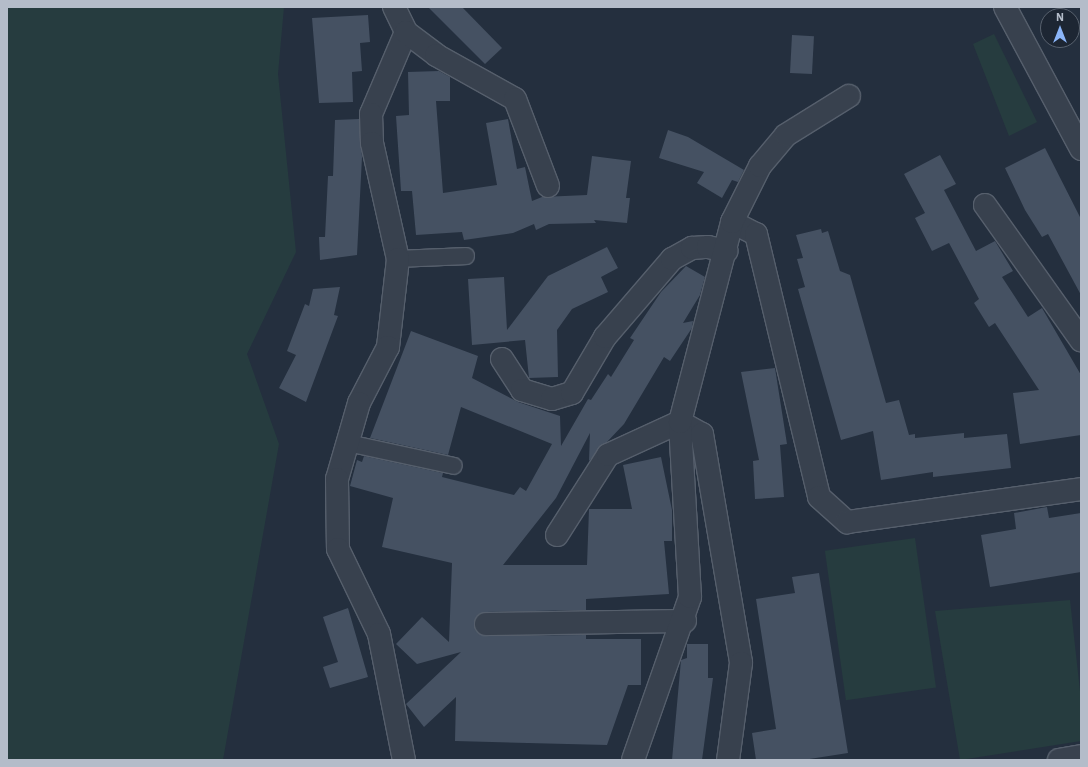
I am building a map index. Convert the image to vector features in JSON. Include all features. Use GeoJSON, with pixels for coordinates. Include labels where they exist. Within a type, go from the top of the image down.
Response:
{"type":"FeatureCollection","features":[{"type":"Feature","properties":{"kind":"street"},"geometry":{"type":"LineString","coordinates":[[394,7],[406,32],[436,55],[515,99],[548,186]]}},
{"type":"Feature","properties":{"kind":"street"},"geometry":{"type":"LineString","coordinates":[[1005,7],[1081,149]]}},
{"type":"Feature","properties":{"kind":"street"},"geometry":{"type":"LineString","coordinates":[[404,760],[379,634],[338,549],[337,479],[359,403],[388,347],[398,259],[372,143],[371,114],[406,32]]}},
{"type":"Feature","properties":{"kind":"street"},"geometry":{"type":"LineString","coordinates":[[634,760],[685,621],[690,597],[680,422],[727,251],[732,222],[760,166],[786,135],[849,96]]}},
{"type":"Feature","properties":{"kind":"street"},"geometry":{"type":"LineString","coordinates":[[985,204],[1081,340]]}},
{"type":"Feature","properties":{"kind":"street"},"geometry":{"type":"LineString","coordinates":[[732,222],[756,234],[819,497],[847,522],[1081,489]]}},
{"type":"Feature","properties":{"kind":"street"},"geometry":{"type":"LineString","coordinates":[[502,359],[522,390],[552,399],[572,394],[605,337],[672,259],[692,248],[708,247],[727,251]]}},
{"type":"Feature","properties":{"kind":"street"},"geometry":{"type":"LineString","coordinates":[[557,534],[608,455],[680,422]]}},
{"type":"Feature","properties":{"kind":"street"},"geometry":{"type":"LineString","coordinates":[[680,422],[702,434],[741,663],[728,760]]}},
{"type":"Feature","properties":{"kind":"street"},"geometry":{"type":"LineString","coordinates":[[486,624],[685,621]]}},
{"type":"Feature","properties":{"kind":"street"},"geometry":{"type":"LineString","coordinates":[[1059,760],[1081,756]]}},
{"type":"Feature","properties":{"kind":"lane"},"geometry":{"type":"LineString","coordinates":[[398,259],[466,256]]}},
{"type":"Feature","properties":{"kind":"lane"},"geometry":{"type":"LineString","coordinates":[[348,443],[454,466]]}},
{"type":"Feature","properties":{"kind":"green space"},"geometry":{"type":"Polygon","coordinates":[[[7,7],[284,7],[278,74],[296,252],[247,354],[279,444],[223,760],[7,760],[7,7]]]}},
{"type":"Feature","properties":{"kind":"green space"},"geometry":{"type":"Polygon","coordinates":[[[994,34],[1037,122],[1009,136],[973,44],[994,34]]]}},
{"type":"Feature","properties":{"kind":"green space"},"geometry":{"type":"Polygon","coordinates":[[[915,538],[936,688],[846,700],[825,551],[915,538]]]}},
{"type":"Feature","properties":{"kind":"green space"},"geometry":{"type":"Polygon","coordinates":[[[1070,600],[1081,700],[1081,741],[960,760],[935,611],[1070,600]]]}},
{"type":"Feature","properties":{"kind":"building"},"geometry":{"type":"Polygon","coordinates":[[[428,7],[462,7],[502,48],[485,64],[428,7]]]}},
{"type":"Feature","properties":{"kind":"building"},"geometry":{"type":"Polygon","coordinates":[[[368,15],[370,42],[360,43],[362,71],[352,72],[353,102],[319,103],[312,18],[368,15]]]}},
{"type":"Feature","properties":{"kind":"building"},"geometry":{"type":"Polygon","coordinates":[[[792,35],[814,36],[812,74],[790,73],[792,35]]]}},
{"type":"Feature","properties":{"kind":"building"},"geometry":{"type":"Polygon","coordinates":[[[439,71],[450,77],[450,101],[436,101],[443,193],[497,185],[486,123],[508,119],[517,169],[525,167],[532,201],[542,197],[587,195],[592,156],[631,161],[626,198],[630,198],[627,223],[594,220],[596,223],[549,224],[536,230],[534,224],[513,233],[464,240],[462,232],[416,235],[412,191],[401,191],[396,116],[409,115],[408,72],[439,71]]]}},
{"type":"Feature","properties":{"kind":"building"},"geometry":{"type":"Polygon","coordinates":[[[359,119],[362,157],[357,255],[320,260],[319,237],[325,237],[328,176],[333,176],[335,120],[359,119]]]}},
{"type":"Feature","properties":{"kind":"building"},"geometry":{"type":"Polygon","coordinates":[[[668,130],[688,137],[744,170],[738,182],[732,180],[722,198],[697,183],[704,172],[659,158],[668,130]]]}},
{"type":"Feature","properties":{"kind":"building"},"geometry":{"type":"Polygon","coordinates":[[[1045,148],[1081,219],[1081,295],[1048,234],[1042,237],[1025,210],[1005,168],[1045,148]]]}},
{"type":"Feature","properties":{"kind":"building"},"geometry":{"type":"Polygon","coordinates":[[[940,155],[956,184],[944,190],[976,251],[995,241],[1013,271],[1002,277],[1028,317],[1042,308],[1081,375],[1081,435],[1020,444],[1013,393],[1039,390],[995,323],[989,327],[974,303],[979,299],[949,243],[932,251],[915,218],[925,213],[904,174],[940,155]]]}},
{"type":"Feature","properties":{"kind":"building"},"geometry":{"type":"Polygon","coordinates":[[[821,229],[822,233],[828,231],[840,271],[850,275],[886,403],[899,400],[909,435],[915,434],[915,438],[964,433],[964,438],[1007,434],[1011,468],[933,477],[933,472],[881,480],[873,431],[841,440],[798,289],[805,287],[797,259],[803,258],[796,235],[821,229]]]}},
{"type":"Feature","properties":{"kind":"building"},"geometry":{"type":"Polygon","coordinates":[[[607,247],[618,268],[601,277],[608,292],[572,309],[557,330],[558,377],[529,378],[525,340],[472,345],[468,279],[504,277],[507,330],[548,276],[607,247]]]}},
{"type":"Feature","properties":{"kind":"building"},"geometry":{"type":"Polygon","coordinates":[[[686,266],[705,277],[700,295],[683,323],[693,321],[692,328],[670,361],[664,357],[624,424],[589,461],[590,433],[556,498],[503,565],[587,565],[589,509],[632,509],[623,465],[661,457],[672,510],[672,541],[664,541],[669,594],[586,599],[586,610],[486,612],[479,614],[474,624],[476,631],[486,636],[586,635],[586,639],[641,639],[641,685],[628,685],[607,745],[455,741],[456,697],[424,727],[406,704],[461,652],[417,664],[396,644],[422,617],[449,642],[452,563],[382,547],[393,498],[350,486],[357,460],[362,462],[364,456],[443,473],[442,477],[514,495],[520,487],[526,491],[552,444],[461,407],[448,455],[370,438],[411,331],[478,356],[472,378],[518,402],[560,416],[561,446],[588,399],[591,400],[608,374],[611,377],[634,340],[630,338],[661,292],[686,266]]]}},
{"type":"Feature","properties":{"kind":"building"},"geometry":{"type":"Polygon","coordinates":[[[340,287],[334,315],[338,316],[306,402],[279,388],[296,355],[287,351],[305,304],[309,306],[313,289],[340,287]]]}},
{"type":"Feature","properties":{"kind":"building"},"geometry":{"type":"Polygon","coordinates":[[[775,368],[787,444],[780,445],[784,497],[755,499],[753,461],[759,460],[741,372],[775,368]]]}},
{"type":"Feature","properties":{"kind":"building"},"geometry":{"type":"Polygon","coordinates":[[[1047,507],[1049,518],[1081,513],[1081,572],[990,587],[981,535],[1016,529],[1014,513],[1047,507]]]}},
{"type":"Feature","properties":{"kind":"building"},"geometry":{"type":"Polygon","coordinates":[[[819,573],[848,753],[803,760],[756,760],[752,733],[776,729],[756,599],[795,593],[792,577],[819,573]]]}},
{"type":"Feature","properties":{"kind":"building"},"geometry":{"type":"Polygon","coordinates":[[[348,608],[368,677],[330,688],[323,667],[338,662],[323,617],[348,608]]]}},
{"type":"Feature","properties":{"kind":"building"},"geometry":{"type":"Polygon","coordinates":[[[687,644],[708,644],[708,678],[713,678],[702,760],[672,760],[681,660],[687,658],[687,644]]]}}]}
